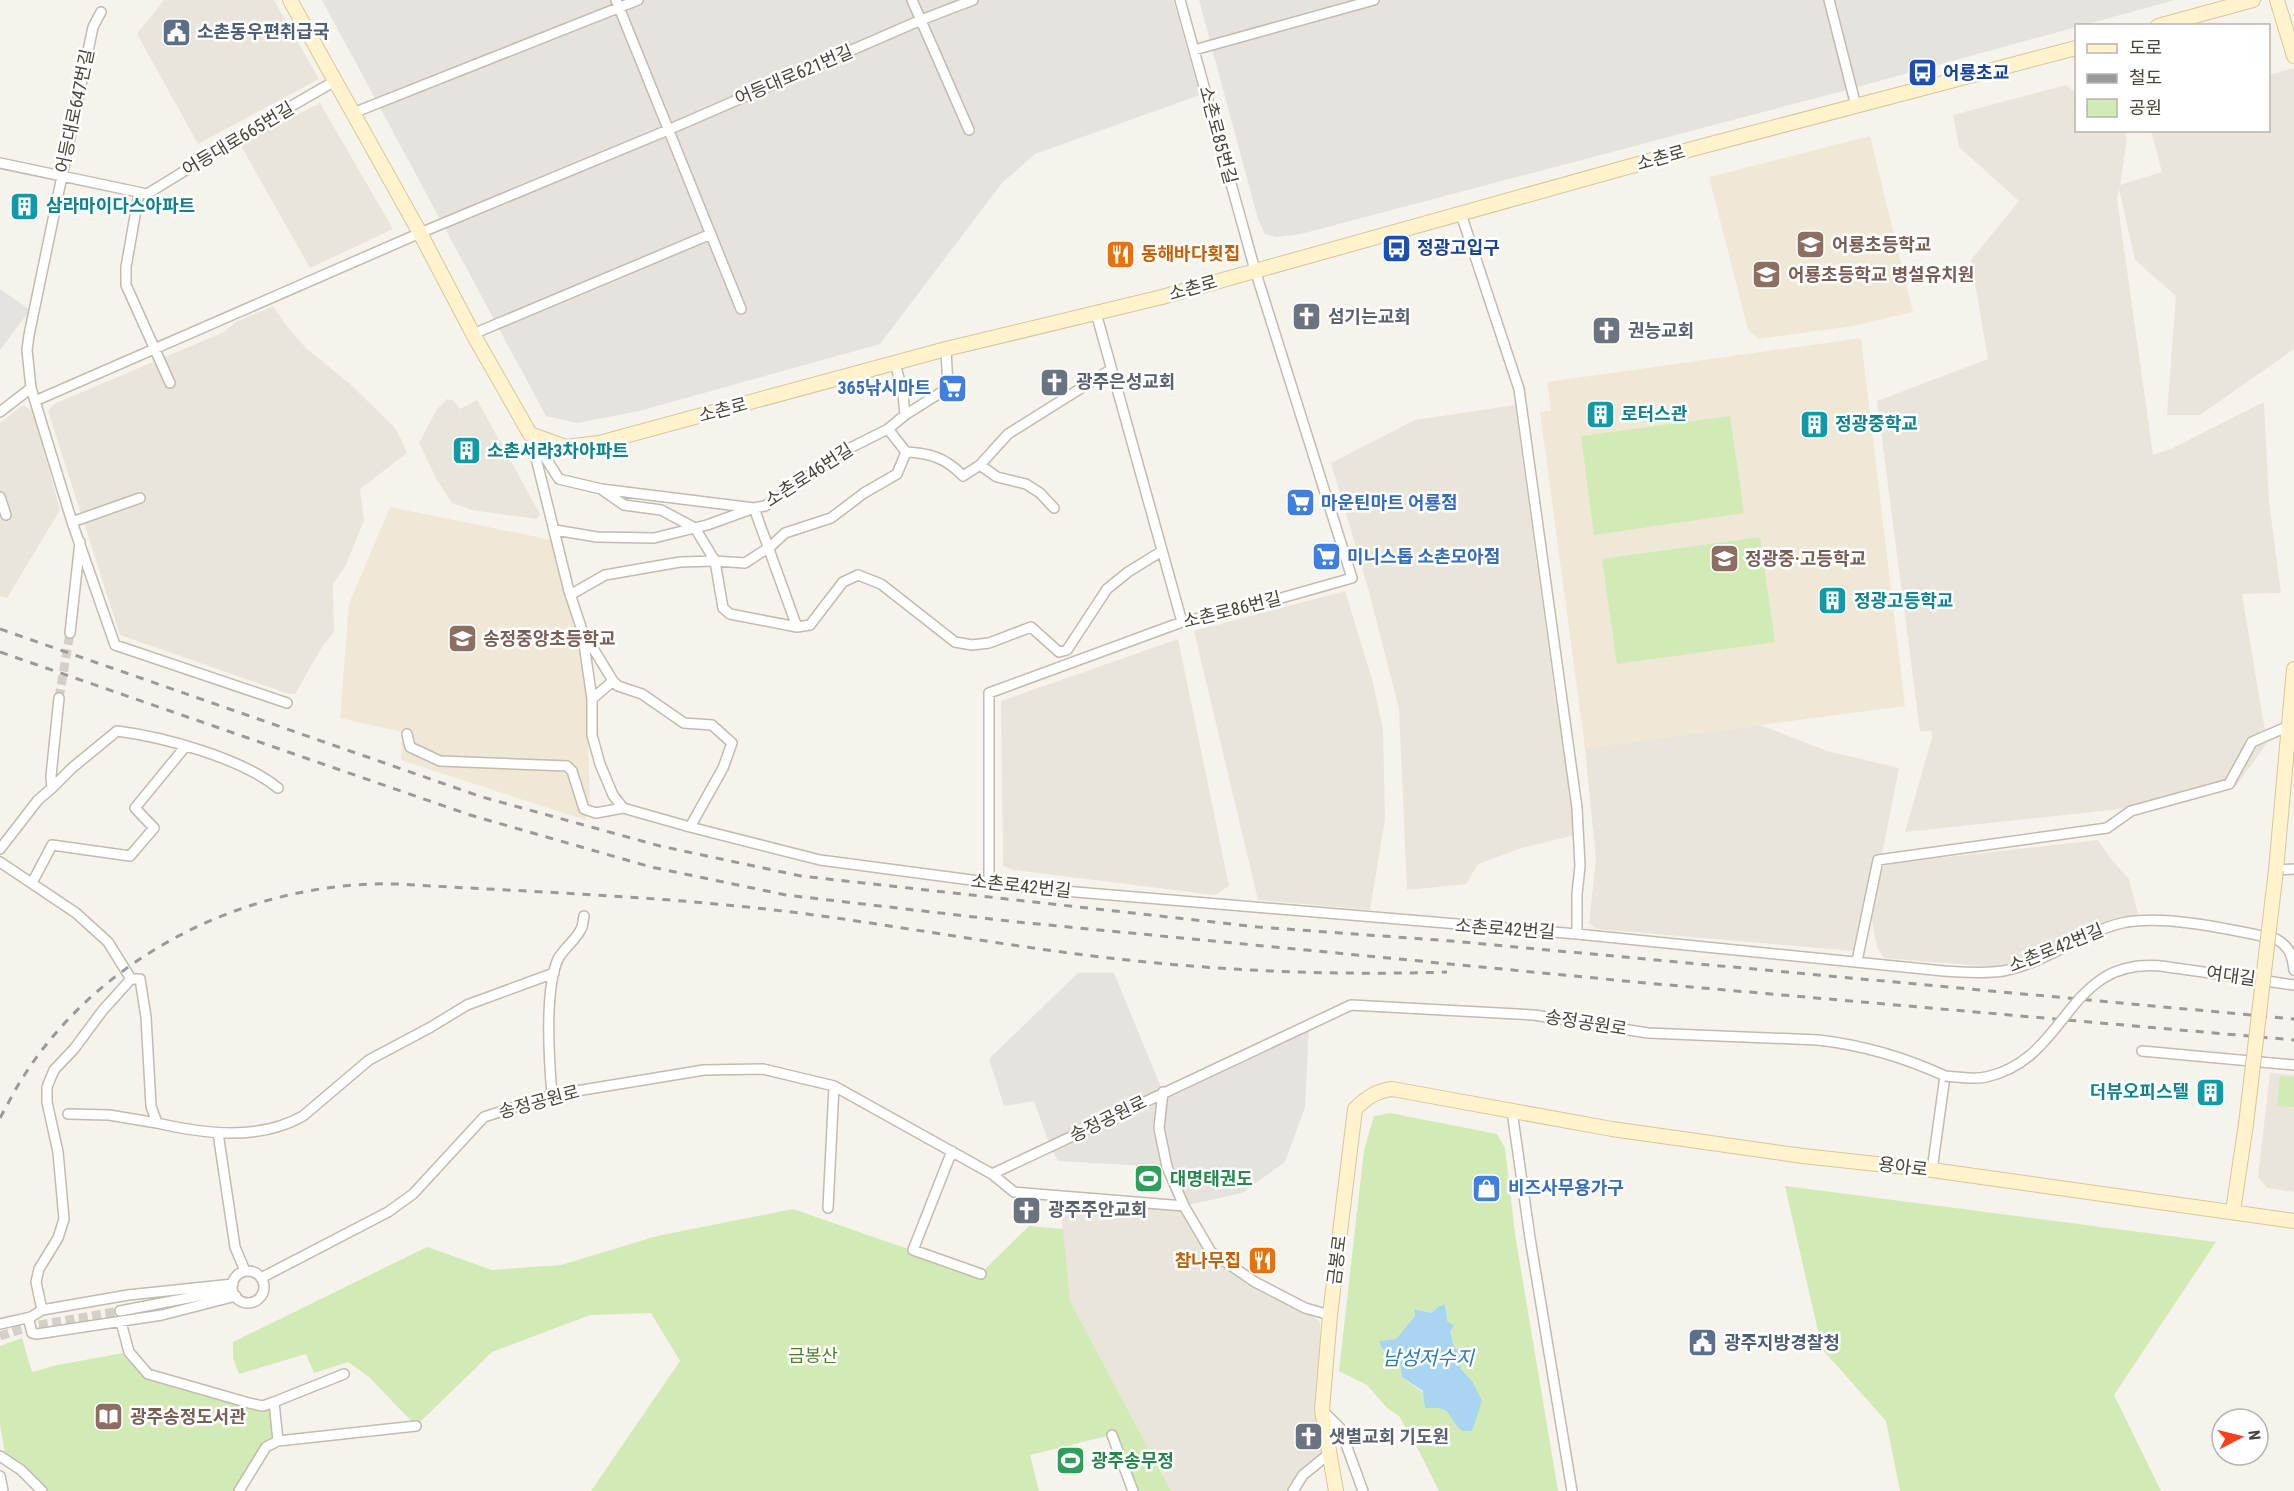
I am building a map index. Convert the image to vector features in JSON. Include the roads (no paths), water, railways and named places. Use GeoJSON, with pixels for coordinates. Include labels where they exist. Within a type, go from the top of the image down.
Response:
{"type":"FeatureCollection","features":[{"type":"Feature","properties":{"kind":"street"},"geometry":{"type":"LineString","coordinates":[[290,0],[420,233],[472,334],[559,479],[601,489],[754,508],[797,627]]}},
{"type":"Feature","properties":{"kind":"street"},"geometry":{"type":"LineString","coordinates":[[353,113],[618,4],[638,0]]}},
{"type":"Feature","properties":{"kind":"street"},"geometry":{"type":"LineString","coordinates":[[912,0],[969,129]]}},
{"type":"Feature","properties":{"kind":"street","name":"어등대로621번길"},"geometry":{"type":"LineString","coordinates":[[668,129],[921,20],[973,0]]}},
{"type":"Feature","properties":{"kind":"street","name":"소촌로85번길"},"geometry":{"type":"LineString","coordinates":[[1180,0],[1255,270]]}},
{"type":"Feature","properties":{"kind":"street"},"geometry":{"type":"LineString","coordinates":[[1194,50],[1374,0]]}},
{"type":"Feature","properties":{"kind":"street"},"geometry":{"type":"LineString","coordinates":[[1829,0],[1856,106]]}},
{"type":"Feature","properties":{"kind":"street"},"geometry":{"type":"LineString","coordinates":[[2165,24],[2253,0]]}},
{"type":"Feature","properties":{"kind":"street"},"geometry":{"type":"LineString","coordinates":[[2277,0],[2294,56]]}},
{"type":"Feature","properties":{"kind":"street"},"geometry":{"type":"LineString","coordinates":[[618,4],[741,309]]}},
{"type":"Feature","properties":{"kind":"street","name":"어등대로647번길"},"geometry":{"type":"LineString","coordinates":[[100,12],[93,27],[28,335],[27,350],[31,388],[72,522],[115,645],[287,703]]}},
{"type":"Feature","properties":{"kind":"street","name":"소촌로"},"geometry":{"type":"LineString","coordinates":[[530,434],[566,447],[599,443],[946,349],[1162,297],[1461,213],[2075,48]]}},
{"type":"Feature","properties":{"kind":"street","name":"어등대로665번길"},"geometry":{"type":"LineString","coordinates":[[139,193],[147,194],[335,81]]}},
{"type":"Feature","properties":{"kind":"street"},"geometry":{"type":"LineString","coordinates":[[35,401],[420,233],[668,129]]}},
{"type":"Feature","properties":{"kind":"street"},"geometry":{"type":"LineString","coordinates":[[0,163],[139,193],[125,277],[131,299],[170,383]]}},
{"type":"Feature","properties":{"kind":"street"},"geometry":{"type":"LineString","coordinates":[[1461,213],[1519,389],[1576,808],[1580,866],[1577,934]]}},
{"type":"Feature","properties":{"kind":"street"},"geometry":{"type":"LineString","coordinates":[[472,334],[711,234]]}},
{"type":"Feature","properties":{"kind":"street","name":"소촌로86번길"},"geometry":{"type":"LineString","coordinates":[[989,882],[989,693],[1182,622],[1267,602],[1352,578],[1255,270]]}},
{"type":"Feature","properties":{"kind":"street"},"geometry":{"type":"LineString","coordinates":[[1096,313],[1182,622]]}},
{"type":"Feature","properties":{"kind":"street","name":"소촌로46번길"},"geometry":{"type":"LineString","coordinates":[[695,528],[765,506],[848,449],[888,429],[905,415],[948,388],[946,349]]}},
{"type":"Feature","properties":{"kind":"street"},"geometry":{"type":"LineString","coordinates":[[895,363],[903,394],[905,415]]}},
{"type":"Feature","properties":{"kind":"street"},"geometry":{"type":"LineString","coordinates":[[888,429],[906,452],[926,453],[953,465],[963,476],[980,465],[1008,434],[1110,370]]}},
{"type":"Feature","properties":{"kind":"street"},"geometry":{"type":"LineString","coordinates":[[0,412],[31,388]]}},
{"type":"Feature","properties":{"kind":"street"},"geometry":{"type":"LineString","coordinates":[[407,734],[410,747],[440,761],[567,766],[572,771],[584,809],[596,813],[623,808],[614,795],[600,764],[592,735],[592,699],[582,630],[570,595],[530,434]]}},
{"type":"Feature","properties":{"kind":"street","name":"소촌로46번길"},"geometry":{"type":"LineString","coordinates":[[715,561],[745,563],[785,533],[831,518],[864,493],[897,474],[906,452]]}},
{"type":"Feature","properties":{"kind":"street"},"geometry":{"type":"LineString","coordinates":[[980,465],[997,477],[1026,484],[1040,493],[1054,508]]}},
{"type":"Feature","properties":{"kind":"street"},"geometry":{"type":"LineString","coordinates":[[601,489],[624,505],[661,510],[695,528],[715,561],[723,608],[730,614],[797,627],[810,625],[843,582],[858,575],[881,584],[955,642],[972,645],[989,643],[1031,627],[1059,652],[1067,650],[1107,589],[1128,572],[1162,551]]}},
{"type":"Feature","properties":{"kind":"street"},"geometry":{"type":"LineString","coordinates":[[0,497],[6,515]]}},
{"type":"Feature","properties":{"kind":"street"},"geometry":{"type":"LineString","coordinates":[[72,522],[140,498]]}},
{"type":"Feature","properties":{"kind":"street"},"geometry":{"type":"LineString","coordinates":[[555,530],[597,537],[654,538],[695,528]]}},
{"type":"Feature","properties":{"kind":"street"},"geometry":{"type":"LineString","coordinates":[[70,633],[80,540]]}},
{"type":"Feature","properties":{"kind":"street"},"geometry":{"type":"LineString","coordinates":[[570,595],[605,575],[680,562],[715,561]]}},
{"type":"Feature","properties":{"kind":"street"},"geometry":{"type":"LineString","coordinates":[[582,630],[618,686],[642,694],[684,723],[712,725],[732,744],[723,768],[690,827]]}},
{"type":"Feature","properties":{"kind":"street"},"geometry":{"type":"LineString","coordinates":[[2233,1211],[2246,1124],[2276,870],[2294,669]]}},
{"type":"Feature","properties":{"kind":"street"},"geometry":{"type":"LineString","coordinates":[[592,699],[613,681]]}},
{"type":"Feature","properties":{"kind":"street"},"geometry":{"type":"LineString","coordinates":[[52,788],[51,776],[59,698]]}},
{"type":"Feature","properties":{"kind":"street"},"geometry":{"type":"LineString","coordinates":[[1857,961],[1878,860],[2107,828],[2131,811],[2229,784],[2252,741],[2289,726]]}},
{"type":"Feature","properties":{"kind":"street"},"geometry":{"type":"LineString","coordinates":[[0,849],[38,800],[117,731],[151,736],[238,765],[262,775],[278,788]]}},
{"type":"Feature","properties":{"kind":"street"},"geometry":{"type":"LineString","coordinates":[[32,883],[52,844],[130,856],[154,828],[135,808],[185,747]]}},
{"type":"Feature","properties":{"kind":"street","name":"소촌로42번길"},"geometry":{"type":"LineString","coordinates":[[623,808],[820,860],[989,882],[1365,918],[1577,934],[1944,971],[2002,971],[2038,959],[2103,928],[2149,920],[2168,921],[2276,939],[2286,945],[2294,970]]}},
{"type":"Feature","properties":{"kind":"street"},"geometry":{"type":"LineString","coordinates":[[0,862],[76,913],[108,942],[131,979]]}},
{"type":"Feature","properties":{"kind":"street"},"geometry":{"type":"LineString","coordinates":[[2276,870],[2294,869]]}},
{"type":"Feature","properties":{"kind":"street"},"geometry":{"type":"LineString","coordinates":[[552,1095],[550,998],[554,973],[568,944],[581,930],[584,916]]}},
{"type":"Feature","properties":{"kind":"street","name":"송정공원로"},"geometry":{"type":"LineString","coordinates":[[992,1174],[1351,1005],[1534,1015],[1648,1033],[1834,1041],[1909,1060],[1945,1076],[1971,1079],[1986,1077],[2015,1067],[2040,1048],[2082,995],[2098,980],[2131,967],[2148,964],[2168,967]]}},
{"type":"Feature","properties":{"kind":"street","name":"여대길"},"geometry":{"type":"LineString","coordinates":[[2168,967],[2294,985]]}},
{"type":"Feature","properties":{"kind":"street"},"geometry":{"type":"LineString","coordinates":[[68,1114],[109,1115],[218,1133],[238,1134],[270,1130],[292,1123],[303,1116],[369,1060],[431,1028],[467,1005],[554,973]]}},
{"type":"Feature","properties":{"kind":"street"},"geometry":{"type":"LineString","coordinates":[[42,1310],[36,1282],[39,1269],[58,1238],[64,1219],[59,1163],[47,1102],[47,1087],[54,1070],[131,979],[140,979],[146,1017],[151,1107],[158,1123]]}},
{"type":"Feature","properties":{"kind":"street"},"geometry":{"type":"LineString","coordinates":[[2142,1052],[2294,1065]]}},
{"type":"Feature","properties":{"kind":"street","name":"송정공원로"},"geometry":{"type":"LineString","coordinates":[[261,1278],[388,1212],[413,1194],[484,1117],[552,1095],[704,1070],[763,1069],[834,1086],[992,1174],[1014,1192],[1184,1206]]}},
{"type":"Feature","properties":{"kind":"street"},"geometry":{"type":"LineString","coordinates":[[1932,1170],[1945,1076]]}},
{"type":"Feature","properties":{"kind":"street"},"geometry":{"type":"LineString","coordinates":[[828,1208],[834,1086]]}},
{"type":"Feature","properties":{"kind":"street","name":"용아로"},"geometry":{"type":"LineString","coordinates":[[1392,1089],[1623,1131],[1803,1156],[1932,1170],[2294,1221]]}},
{"type":"Feature","properties":{"kind":"street","name":"금봉로"},"geometry":{"type":"LineString","coordinates":[[1336,1491],[1322,1410],[1330,1315],[1355,1109],[1364,1099],[1379,1091],[1392,1089]]}},
{"type":"Feature","properties":{"kind":"street"},"geometry":{"type":"LineString","coordinates":[[1163,1092],[1159,1128],[1167,1167],[1184,1206],[1211,1252],[1255,1281],[1305,1308],[1330,1315]]}},
{"type":"Feature","properties":{"kind":"street"},"geometry":{"type":"LineString","coordinates":[[1512,1111],[1526,1215],[1572,1491]]}},
{"type":"Feature","properties":{"kind":"street"},"geometry":{"type":"LineString","coordinates":[[218,1133],[235,1247],[245,1272]]}},
{"type":"Feature","properties":{"kind":"street"},"geometry":{"type":"LineString","coordinates":[[952,1151],[912,1250],[981,1274]]}},
{"type":"Feature","properties":{"kind":"street"},"geometry":{"type":"LineString","coordinates":[[245,1272],[256,1273],[261,1278],[264,1290],[254,1302],[244,1302],[234,1290],[236,1277],[245,1272]]}},
{"type":"Feature","properties":{"kind":"street"},"geometry":{"type":"LineString","coordinates":[[0,1324],[31,1317],[42,1310],[128,1294],[234,1290]]}},
{"type":"Feature","properties":{"kind":"street"},"geometry":{"type":"LineString","coordinates":[[120,1311],[234,1290]]}},
{"type":"Feature","properties":{"kind":"street"},"geometry":{"type":"LineString","coordinates":[[31,1317],[29,1322],[32,1333],[36,1334],[162,1315],[234,1290]]}},
{"type":"Feature","properties":{"kind":"street"},"geometry":{"type":"LineString","coordinates":[[120,1322],[129,1352],[148,1374],[249,1403],[263,1406],[344,1374]]}},
{"type":"Feature","properties":{"kind":"street"},"geometry":{"type":"LineString","coordinates":[[274,1402],[278,1441]]}},
{"type":"Feature","properties":{"kind":"street"},"geometry":{"type":"LineString","coordinates":[[1322,1410],[1340,1428],[1363,1491]]}},
{"type":"Feature","properties":{"kind":"street"},"geometry":{"type":"LineString","coordinates":[[239,1491],[266,1447],[278,1441],[416,1426]]}},
{"type":"Feature","properties":{"kind":"street"},"geometry":{"type":"LineString","coordinates":[[1112,1435],[1132,1491]]}},
{"type":"Feature","properties":{"kind":"street"},"geometry":{"type":"LineString","coordinates":[[1293,1491],[1303,1475],[1330,1453]]}},
{"type":"Feature","properties":{"kind":"street"},"geometry":{"type":"LineString","coordinates":[[0,1456],[21,1470],[42,1490]]}},
{"type":"Feature","properties":{"kind":"street"},"geometry":{"type":"LineString","coordinates":[[0,1476],[3,1491]]}},
{"type":"Feature","properties":{"kind":"water","name":"남성저수지"},"geometry":{"type":"Polygon","coordinates":[[[1445,1304],[1447,1321],[1454,1326],[1450,1331],[1454,1348],[1464,1354],[1460,1368],[1472,1381],[1482,1401],[1472,1431],[1462,1431],[1441,1408],[1425,1408],[1423,1391],[1402,1377],[1399,1356],[1382,1349],[1379,1341],[1396,1339],[1415,1316],[1414,1309],[1432,1313],[1445,1304]]]}},
{"type":"Feature","properties":{"kind":"tunnel"},"geometry":{"type":"LineString","coordinates":[[59,698],[70,633]]}},
{"type":"Feature","properties":{"kind":"tunnel"},"geometry":{"type":"LineString","coordinates":[[0,1336],[28,1327],[120,1311]]}},
{"type":"Feature","properties":{"kind":"railway"},"geometry":{"type":"LineString","coordinates":[[0,629],[482,797],[660,846],[801,876],[1258,927],[1451,941],[2294,1019]]}},
{"type":"Feature","properties":{"kind":"railway"},"geometry":{"type":"LineString","coordinates":[[0,652],[470,815],[651,867],[786,895],[1017,922],[1646,983],[2294,1040]]}},
{"type":"Feature","properties":{"kind":"railway"},"geometry":{"type":"LineString","coordinates":[[0,1118],[20,1082],[53,1037],[91,997],[135,962],[183,934],[234,911],[287,895],[342,886],[397,884],[699,902],[834,918],[1123,960],[1215,968],[1354,973],[1447,972]]}},
{"type":"Feature","properties":{"kind":"place","name":"소촌동우편취급국"},"geometry":{"type":"Point","coordinates":[176,32]}},
{"type":"Feature","properties":{"kind":"place","name":"어룡초교"},"geometry":{"type":"Point","coordinates":[1922,73]}},
{"type":"Feature","properties":{"kind":"place","name":"삼라마이다스아파트"},"geometry":{"type":"Point","coordinates":[25,206]}},
{"type":"Feature","properties":{"kind":"place","name":"어룡초등학교"},"geometry":{"type":"Point","coordinates":[1811,245]}},
{"type":"Feature","properties":{"kind":"place","name":"정광고입구"},"geometry":{"type":"Point","coordinates":[1396,248]}},
{"type":"Feature","properties":{"kind":"place","name":"동해바다횟집"},"geometry":{"type":"Point","coordinates":[1120,254]}},
{"type":"Feature","properties":{"kind":"place","name":"어룡초등학교 병설유치원"},"geometry":{"type":"Point","coordinates":[1767,275]}},
{"type":"Feature","properties":{"kind":"place","name":"섬기는교회"},"geometry":{"type":"Point","coordinates":[1307,317]}},
{"type":"Feature","properties":{"kind":"place","name":"권능교회"},"geometry":{"type":"Point","coordinates":[1607,331]}},
{"type":"Feature","properties":{"kind":"place","name":"광주은성교회"},"geometry":{"type":"Point","coordinates":[1055,382]}},
{"type":"Feature","properties":{"kind":"place","name":"365낚시마트"},"geometry":{"type":"Point","coordinates":[952,388]}},
{"type":"Feature","properties":{"kind":"place","name":"로터스관"},"geometry":{"type":"Point","coordinates":[1600,414]}},
{"type":"Feature","properties":{"kind":"place","name":"정광중학교"},"geometry":{"type":"Point","coordinates":[1814,424]}},
{"type":"Feature","properties":{"kind":"place","name":"소촌서라3차아파트"},"geometry":{"type":"Point","coordinates":[466,451]}},
{"type":"Feature","properties":{"kind":"place","name":"마운틴마트 어룡점"},"geometry":{"type":"Point","coordinates":[1300,503]}},
{"type":"Feature","properties":{"kind":"place","name":"미니스톱 소촌모아점"},"geometry":{"type":"Point","coordinates":[1326,557]}},
{"type":"Feature","properties":{"kind":"place","name":"정광중·고등학교"},"geometry":{"type":"Point","coordinates":[1724,559]}},
{"type":"Feature","properties":{"kind":"place","name":"정광고등학교"},"geometry":{"type":"Point","coordinates":[1833,601]}},
{"type":"Feature","properties":{"kind":"place","name":"송정중앙초등학교"},"geometry":{"type":"Point","coordinates":[462,639]}},
{"type":"Feature","properties":{"kind":"place","name":"더뷰오피스텔"},"geometry":{"type":"Point","coordinates":[2210,1092]}},
{"type":"Feature","properties":{"kind":"place","name":"대명태권도"},"geometry":{"type":"Point","coordinates":[1149,1179]}},
{"type":"Feature","properties":{"kind":"place","name":"비즈사무용가구"},"geometry":{"type":"Point","coordinates":[1487,1188]}},
{"type":"Feature","properties":{"kind":"place","name":"광주주안교회"},"geometry":{"type":"Point","coordinates":[1027,1210]}},
{"type":"Feature","properties":{"kind":"place","name":"참나무집"},"geometry":{"type":"Point","coordinates":[1262,1261]}},
{"type":"Feature","properties":{"kind":"place","name":"광주지방경찰청"},"geometry":{"type":"Point","coordinates":[1703,1343]}},
{"type":"Feature","properties":{"kind":"place","name":"광주송정도서관"},"geometry":{"type":"Point","coordinates":[109,1417]}},
{"type":"Feature","properties":{"kind":"place","name":"샛별교회 기도원"},"geometry":{"type":"Point","coordinates":[1308,1437]}},
{"type":"Feature","properties":{"kind":"place","name":"광주송무정"},"geometry":{"type":"Point","coordinates":[1070,1461]}},
{"type":"Feature","properties":{"kind":"park label","name":"금봉산"},"geometry":{"type":"Point","coordinates":[813,1356]}}]}
